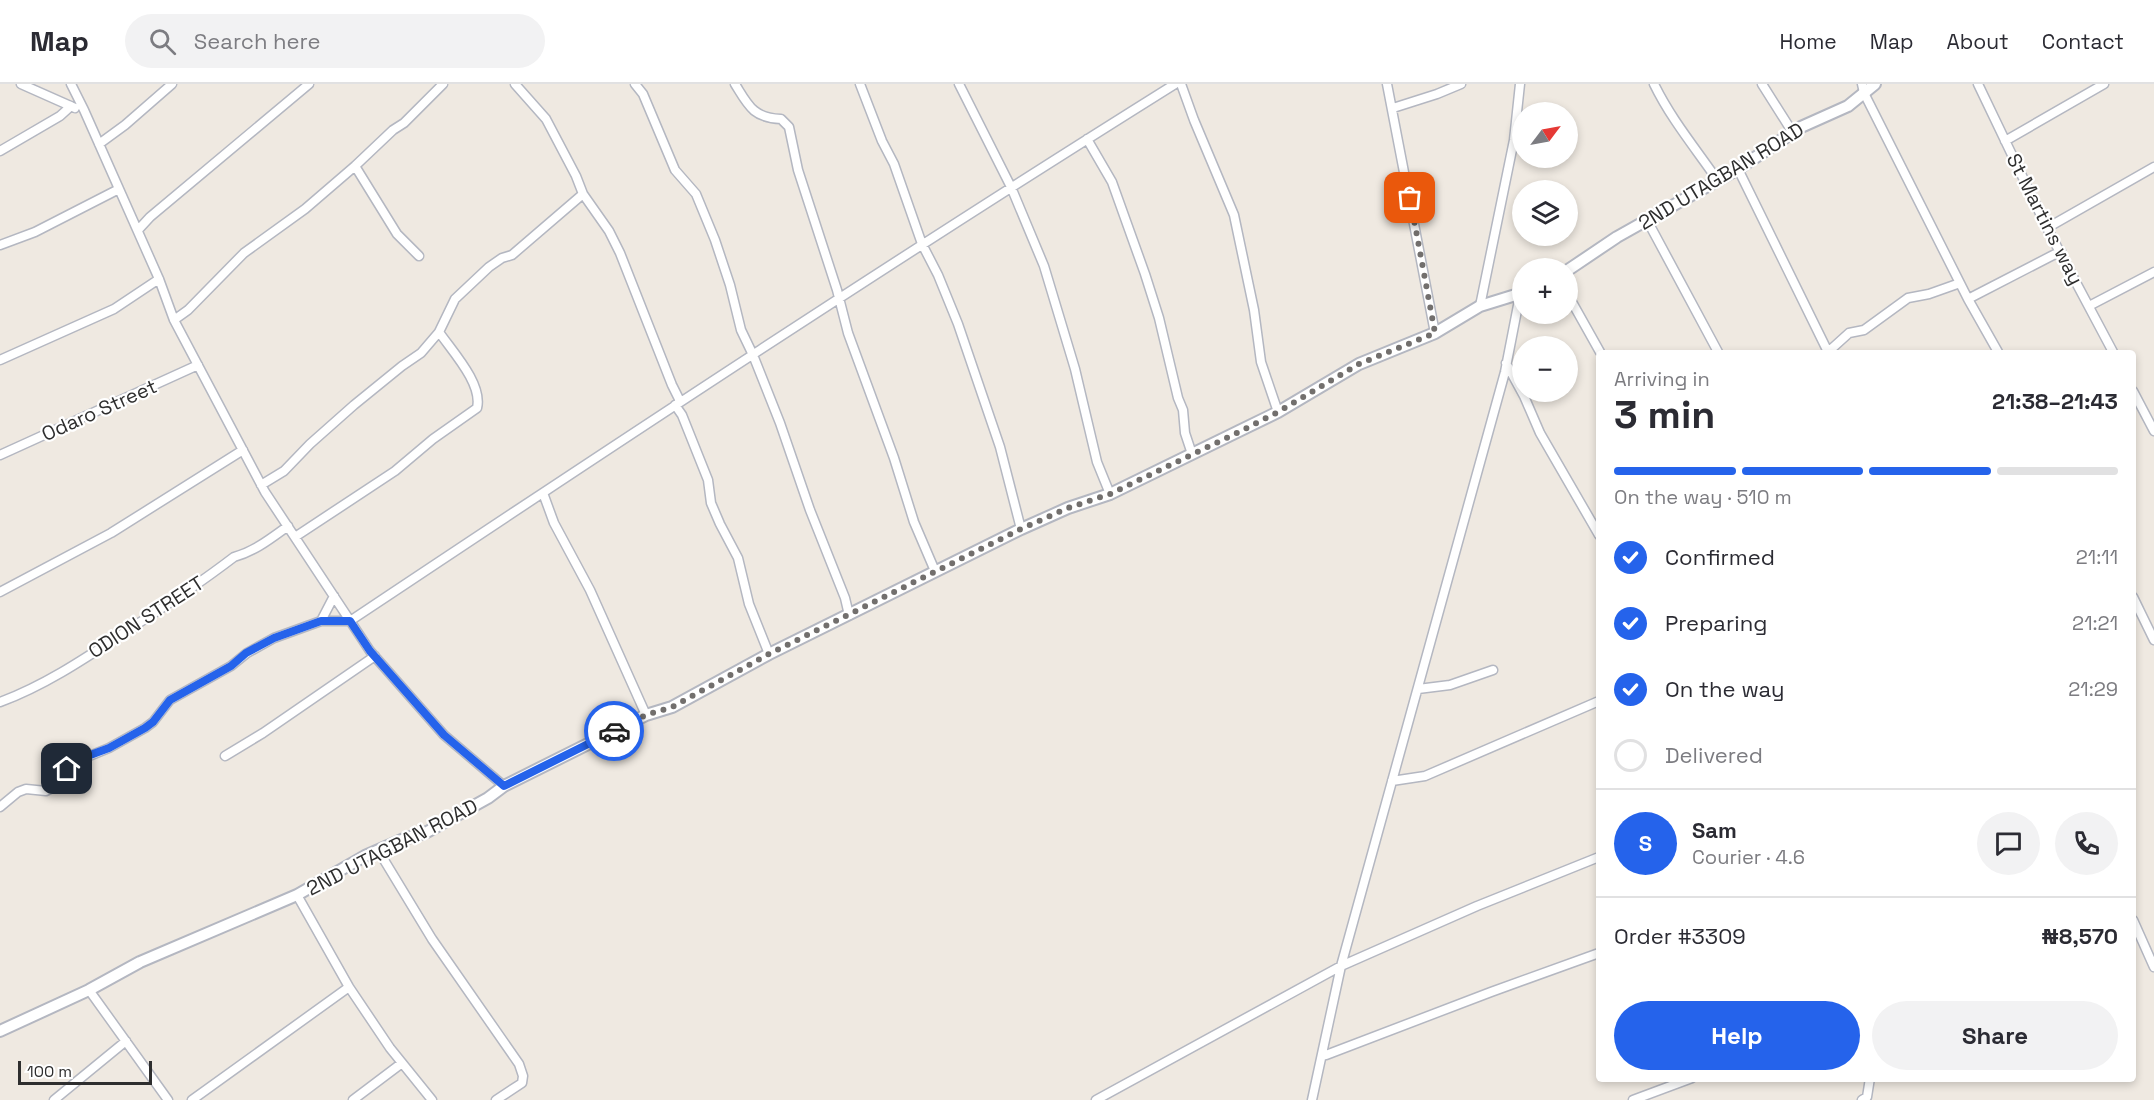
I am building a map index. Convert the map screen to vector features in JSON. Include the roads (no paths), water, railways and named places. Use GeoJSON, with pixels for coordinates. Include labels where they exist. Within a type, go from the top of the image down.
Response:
{"type":"FeatureCollection","features":[{"type":"Feature","properties":{"kind":"street"},"geometry":{"type":"LineString","coordinates":[[21,84],[84,110]]}},
{"type":"Feature","properties":{"kind":"street"},"geometry":{"type":"LineString","coordinates":[[71,84],[159,279],[174,320],[261,485],[375,656],[444,735],[504,786]]}},
{"type":"Feature","properties":{"kind":"street"},"geometry":{"type":"LineString","coordinates":[[99,144],[125,125],[172,84]]}},
{"type":"Feature","properties":{"kind":"street"},"geometry":{"type":"LineString","coordinates":[[138,231],[150,217],[309,84]]}},
{"type":"Feature","properties":{"kind":"street"},"geometry":{"type":"LineString","coordinates":[[174,320],[188,310],[244,253],[305,209],[393,130],[404,123],[443,84]]}},
{"type":"Feature","properties":{"kind":"street"},"geometry":{"type":"LineString","coordinates":[[515,84],[546,119],[576,176],[582,194],[609,231],[620,253],[708,480],[711,503],[738,558],[749,604],[769,654]]}},
{"type":"Feature","properties":{"kind":"street"},"geometry":{"type":"LineString","coordinates":[[635,84],[643,94],[675,170],[696,194],[703,211],[730,285],[741,330],[753,355],[845,598],[849,615]]}},
{"type":"Feature","properties":{"kind":"street"},"geometry":{"type":"LineString","coordinates":[[735,84],[756,114],[771,119],[781,119],[789,127],[798,170],[852,344],[894,458],[914,522],[935,571]]}},
{"type":"Feature","properties":{"kind":"street"},"geometry":{"type":"LineString","coordinates":[[861,84],[882,141],[894,164],[922,244],[938,275],[958,324],[1000,447],[1021,529]]}},
{"type":"Feature","properties":{"kind":"street"},"geometry":{"type":"LineString","coordinates":[[959,84],[1011,187],[1044,266],[1075,369],[1097,462],[1110,494]]}},
{"type":"Feature","properties":{"kind":"street"},"geometry":{"type":"LineString","coordinates":[[0,807],[18,792],[26,789],[46,791],[54,787],[61,782],[67,769],[77,760],[109,748],[145,728],[153,722],[170,700],[231,666],[246,653],[274,638],[321,621],[350,621],[922,244],[1175,84]]}},
{"type":"Feature","properties":{"kind":"street"},"geometry":{"type":"LineString","coordinates":[[1181,84],[1234,215],[1254,310],[1261,362],[1278,412]]}},
{"type":"Feature","properties":{"kind":"street"},"geometry":{"type":"LineString","coordinates":[[1387,84],[1435,333]]}},
{"type":"Feature","properties":{"kind":"street"},"geometry":{"type":"LineString","coordinates":[[1393,108],[1461,84]]}},
{"type":"Feature","properties":{"kind":"street"},"geometry":{"type":"LineString","coordinates":[[1480,306],[1514,140],[1520,84]]}},
{"type":"Feature","properties":{"kind":"street"},"geometry":{"type":"LineString","coordinates":[[1654,84],[1666,108],[1718,181]]}},
{"type":"Feature","properties":{"kind":"street"},"geometry":{"type":"LineString","coordinates":[[1762,84],[1793,132]]}},
{"type":"Feature","properties":{"kind":"street","name":"2ND UTAGBAN ROAD"},"geometry":{"type":"LineString","coordinates":[[1578,263],[1617,237],[1738,169],[1793,132],[1848,106],[1863,88],[1875,84]]}},
{"type":"Feature","properties":{"kind":"street","name":"St Martins way"},"geometry":{"type":"LineString","coordinates":[[1978,84],[2047,228],[2061,250],[2112,350]]}},
{"type":"Feature","properties":{"kind":"street"},"geometry":{"type":"LineString","coordinates":[[2006,141],[2104,84]]}},
{"type":"Feature","properties":{"kind":"street"},"geometry":{"type":"LineString","coordinates":[[1863,88],[1968,299],[1997,350]]}},
{"type":"Feature","properties":{"kind":"street"},"geometry":{"type":"LineString","coordinates":[[0,151],[60,116],[71,106]]}},
{"type":"Feature","properties":{"kind":"street"},"geometry":{"type":"LineString","coordinates":[[1087,139],[1112,182],[1145,274],[1159,318],[1178,398],[1184,410],[1185,433],[1192,454]]}},
{"type":"Feature","properties":{"kind":"street"},"geometry":{"type":"LineString","coordinates":[[355,166],[398,234],[419,256]]}},
{"type":"Feature","properties":{"kind":"street"},"geometry":{"type":"LineString","coordinates":[[2047,228],[2154,167]]}},
{"type":"Feature","properties":{"kind":"street"},"geometry":{"type":"LineString","coordinates":[[1738,169],[1827,350]]}},
{"type":"Feature","properties":{"kind":"street"},"geometry":{"type":"LineString","coordinates":[[0,245],[35,232],[119,189]]}},
{"type":"Feature","properties":{"kind":"street"},"geometry":{"type":"LineString","coordinates":[[261,485],[284,471],[310,444],[354,405],[421,353],[439,332],[455,299],[476,277],[502,258],[512,255],[582,194]]}},
{"type":"Feature","properties":{"kind":"street"},"geometry":{"type":"LineString","coordinates":[[1647,220],[1717,350]]}},
{"type":"Feature","properties":{"kind":"street"},"geometry":{"type":"LineString","coordinates":[[1968,299],[2061,250]]}},
{"type":"Feature","properties":{"kind":"street"},"geometry":{"type":"LineString","coordinates":[[2090,306],[2154,272]]}},
{"type":"Feature","properties":{"kind":"street"},"geometry":{"type":"LineString","coordinates":[[0,360],[114,309],[159,279]]}},
{"type":"Feature","properties":{"kind":"street"},"geometry":{"type":"LineString","coordinates":[[1830,350],[1850,333],[1864,330],[1908,298],[1929,294],[1960,283]]}},
{"type":"Feature","properties":{"kind":"street","name":"2ND UTAGBAN ROAD"},"geometry":{"type":"LineString","coordinates":[[0,1031],[89,990],[140,962],[297,895],[378,850],[427,832],[488,798],[504,786],[646,715],[672,707],[769,654],[935,571],[1068,508],[1110,494],[1278,412],[1359,364],[1435,333],[1480,306],[1512,297]]}},
{"type":"Feature","properties":{"kind":"street"},"geometry":{"type":"LineString","coordinates":[[1578,313],[1599,350]]}},
{"type":"Feature","properties":{"kind":"street"},"geometry":{"type":"LineString","coordinates":[[1311,1100],[1341,966],[1418,689],[1514,324]]}},
{"type":"Feature","properties":{"kind":"street"},"geometry":{"type":"LineString","coordinates":[[295,537],[395,471],[433,439],[477,408],[479,399],[466,369],[439,332]]}},
{"type":"Feature","properties":{"kind":"street"},"geometry":{"type":"LineString","coordinates":[[1506,363],[1540,433],[1596,530]]}},
{"type":"Feature","properties":{"kind":"street","name":"Odaro Street"},"geometry":{"type":"LineString","coordinates":[[0,455],[198,365]]}},
{"type":"Feature","properties":{"kind":"street"},"geometry":{"type":"LineString","coordinates":[[2136,397],[2154,431]]}},
{"type":"Feature","properties":{"kind":"street"},"geometry":{"type":"LineString","coordinates":[[0,592],[111,533],[243,450]]}},
{"type":"Feature","properties":{"kind":"street"},"geometry":{"type":"LineString","coordinates":[[543,492],[554,523],[590,590],[646,715]]}},
{"type":"Feature","properties":{"kind":"street","name":"ODION STREET"},"geometry":{"type":"LineString","coordinates":[[0,702],[20,695],[66,669],[170,603],[234,556],[246,554],[263,545],[288,526]]}},
{"type":"Feature","properties":{"kind":"street"},"geometry":{"type":"LineString","coordinates":[[321,621],[334,597]]}},
{"type":"Feature","properties":{"kind":"street"},"geometry":{"type":"LineString","coordinates":[[2136,603],[2154,640]]}},
{"type":"Feature","properties":{"kind":"street"},"geometry":{"type":"LineString","coordinates":[[225,756],[263,733],[375,656]]}},
{"type":"Feature","properties":{"kind":"street"},"geometry":{"type":"LineString","coordinates":[[1418,689],[1450,685],[1493,670]]}},
{"type":"Feature","properties":{"kind":"street"},"geometry":{"type":"LineString","coordinates":[[1392,780],[1425,776],[1596,702]]}},
{"type":"Feature","properties":{"kind":"street"},"geometry":{"type":"LineString","coordinates":[[378,850],[432,939],[522,1071],[522,1083],[496,1100]]}},
{"type":"Feature","properties":{"kind":"street"},"geometry":{"type":"LineString","coordinates":[[1096,1100],[1341,966],[1478,906],[1596,858]]}},
{"type":"Feature","properties":{"kind":"street"},"geometry":{"type":"LineString","coordinates":[[297,895],[349,987],[402,1063],[432,1100]]}},
{"type":"Feature","properties":{"kind":"street"},"geometry":{"type":"LineString","coordinates":[[2136,927],[2154,967]]}},
{"type":"Feature","properties":{"kind":"street"},"geometry":{"type":"LineString","coordinates":[[1326,1055],[1596,954]]}},
{"type":"Feature","properties":{"kind":"street"},"geometry":{"type":"LineString","coordinates":[[192,1100],[349,987]]}},
{"type":"Feature","properties":{"kind":"street"},"geometry":{"type":"LineString","coordinates":[[89,990],[168,1100]]}},
{"type":"Feature","properties":{"kind":"street"},"geometry":{"type":"LineString","coordinates":[[54,1100],[126,1041]]}},
{"type":"Feature","properties":{"kind":"street"},"geometry":{"type":"LineString","coordinates":[[353,1100],[402,1063]]}},
{"type":"Feature","properties":{"kind":"street"},"geometry":{"type":"LineString","coordinates":[[1633,1100],[1681,1082]]}},
{"type":"Feature","properties":{"kind":"street"},"geometry":{"type":"LineString","coordinates":[[1862,1100],[1867,1097],[1869,1082]]}}]}
